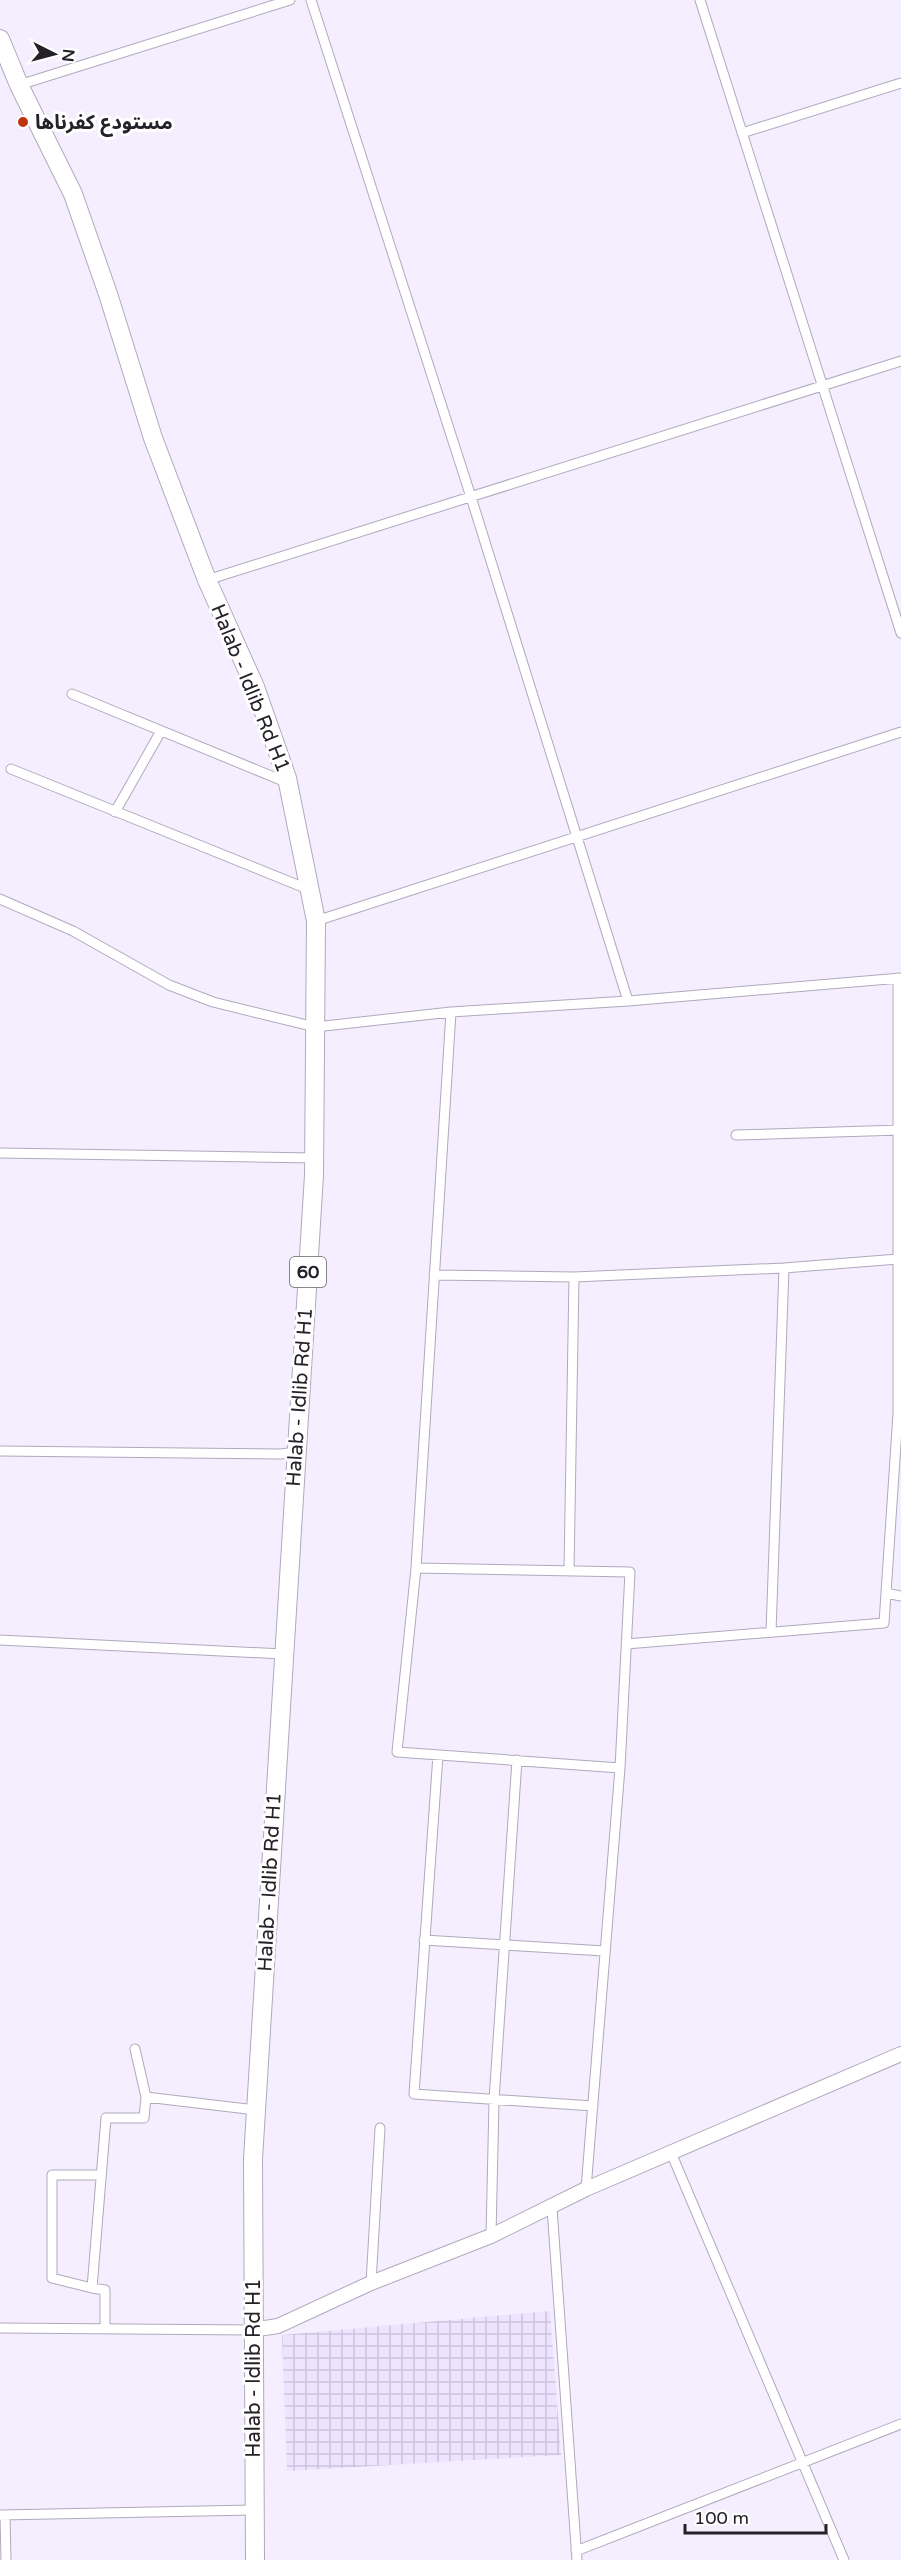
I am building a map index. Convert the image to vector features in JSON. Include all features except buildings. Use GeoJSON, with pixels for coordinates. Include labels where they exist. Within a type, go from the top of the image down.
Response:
{"type":"FeatureCollection","features":[{"type":"Feature","properties":{"kind":"highway","name":"Halab - Idlib Rd H1"},"geometry":{"type":"LineString","coordinates":[[0,39],[19,85],[73,194],[108,294],[153,438],[207,580],[255,687],[288,783],[316,921],[314,1158],[256,2110],[252,2330],[255,2560]]}},
{"type":"Feature","properties":{"kind":"street"},"geometry":{"type":"LineString","coordinates":[[19,85],[290,0]]}},
{"type":"Feature","properties":{"kind":"street"},"geometry":{"type":"LineString","coordinates":[[311,0],[471,497],[628,1001]]}},
{"type":"Feature","properties":{"kind":"street"},"geometry":{"type":"LineString","coordinates":[[700,0],[901,633]]}},
{"type":"Feature","properties":{"kind":"street"},"geometry":{"type":"LineString","coordinates":[[742,133],[901,83]]}},
{"type":"Feature","properties":{"kind":"street"},"geometry":{"type":"LineString","coordinates":[[207,580],[901,361]]}},
{"type":"Feature","properties":{"kind":"street"},"geometry":{"type":"LineString","coordinates":[[72,694],[288,783]]}},
{"type":"Feature","properties":{"kind":"street"},"geometry":{"type":"LineString","coordinates":[[115,812],[161,730]]}},
{"type":"Feature","properties":{"kind":"street"},"geometry":{"type":"LineString","coordinates":[[316,921],[901,732]]}},
{"type":"Feature","properties":{"kind":"street"},"geometry":{"type":"LineString","coordinates":[[11,769],[310,890]]}},
{"type":"Feature","properties":{"kind":"street"},"geometry":{"type":"LineString","coordinates":[[0,898],[73,931],[169,985],[213,1002],[315,1027],[451,1012],[628,1001],[900,978],[898,1414],[884,1623],[626,1644]]}},
{"type":"Feature","properties":{"kind":"street"},"geometry":{"type":"LineString","coordinates":[[451,1012],[416,1568],[397,1752],[620,1768]]}},
{"type":"Feature","properties":{"kind":"street"},"geometry":{"type":"LineString","coordinates":[[736,1135],[899,1130]]}},
{"type":"Feature","properties":{"kind":"street"},"geometry":{"type":"LineString","coordinates":[[0,1154],[314,1158]]}},
{"type":"Feature","properties":{"kind":"street"},"geometry":{"type":"LineString","coordinates":[[434,1275],[574,1277],[784,1268],[898,1258]]}},
{"type":"Feature","properties":{"kind":"street"},"geometry":{"type":"LineString","coordinates":[[771,1632],[784,1268]]}},
{"type":"Feature","properties":{"kind":"street"},"geometry":{"type":"LineString","coordinates":[[569,1571],[574,1277]]}},
{"type":"Feature","properties":{"kind":"street"},"geometry":{"type":"LineString","coordinates":[[0,1451],[281,1454],[296,1452]]}},
{"type":"Feature","properties":{"kind":"street"},"geometry":{"type":"LineString","coordinates":[[416,1568],[630,1572],[620,1768],[586,2189]]}},
{"type":"Feature","properties":{"kind":"street"},"geometry":{"type":"LineString","coordinates":[[886,1593],[901,1596]]}},
{"type":"Feature","properties":{"kind":"street"},"geometry":{"type":"LineString","coordinates":[[0,1640],[283,1654]]}},
{"type":"Feature","properties":{"kind":"street"},"geometry":{"type":"LineString","coordinates":[[438,1755],[414,2094],[593,2106]]}},
{"type":"Feature","properties":{"kind":"street"},"geometry":{"type":"LineString","coordinates":[[491,2236],[494,2100],[517,1760]]}},
{"type":"Feature","properties":{"kind":"street"},"geometry":{"type":"LineString","coordinates":[[424,1940],[604,1951]]}},
{"type":"Feature","properties":{"kind":"street"},"geometry":{"type":"LineString","coordinates":[[92,2288],[106,2118],[144,2118],[146,2097],[135,2049]]}},
{"type":"Feature","properties":{"kind":"street"},"geometry":{"type":"LineString","coordinates":[[0,2328],[252,2330],[278,2326],[371,2283],[491,2236],[552,2208],[586,2189],[672,2155],[901,2054]]}},
{"type":"Feature","properties":{"kind":"street"},"geometry":{"type":"LineString","coordinates":[[146,2097],[256,2110]]}},
{"type":"Feature","properties":{"kind":"street"},"geometry":{"type":"LineString","coordinates":[[371,2283],[380,2128]]}},
{"type":"Feature","properties":{"kind":"street"},"geometry":{"type":"LineString","coordinates":[[672,2155],[844,2560]]}},
{"type":"Feature","properties":{"kind":"street"},"geometry":{"type":"LineString","coordinates":[[101,2175],[52,2175],[52,2278],[105,2290],[105,2329]]}},
{"type":"Feature","properties":{"kind":"street"},"geometry":{"type":"LineString","coordinates":[[552,2208],[577,2555],[901,2424]]}},
{"type":"Feature","properties":{"kind":"street"},"geometry":{"type":"LineString","coordinates":[[6,2560],[3,2515],[253,2511]]}},
{"type":"Feature","properties":{"kind":"shaded area"},"geometry":{"type":"Polygon","coordinates":[[[550,2311],[561,2455],[287,2471],[282,2335],[550,2311]]]}},
{"type":"Feature","properties":{"kind":"place","name":"مستودع كفرناها"},"geometry":{"type":"Point","coordinates":[23,122]}}]}
